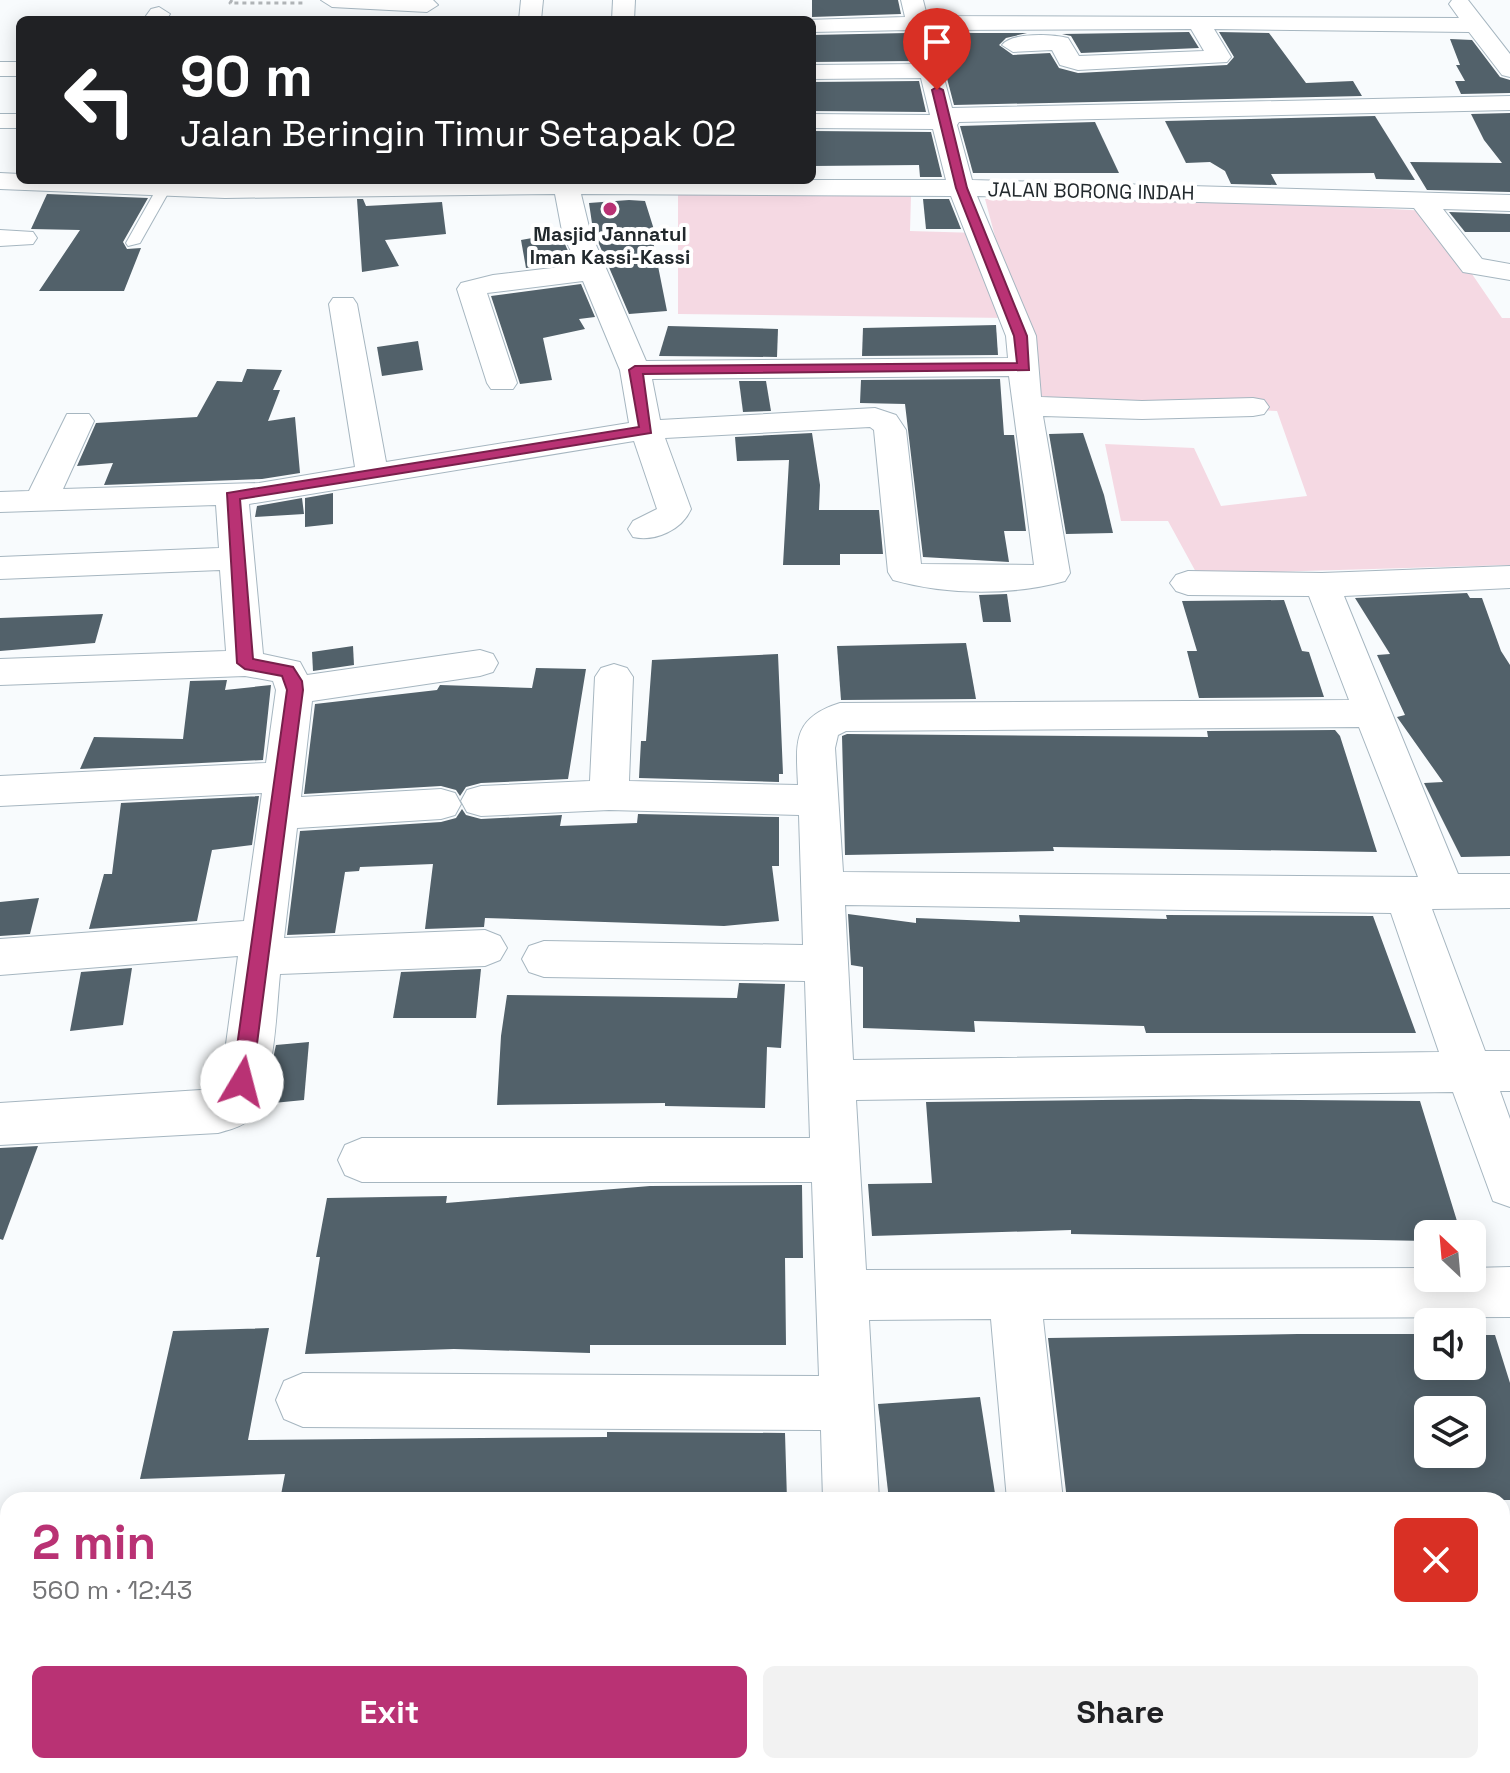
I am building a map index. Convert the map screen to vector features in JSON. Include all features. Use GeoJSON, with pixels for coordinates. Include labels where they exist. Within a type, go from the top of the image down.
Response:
{"type":"FeatureCollection","features":[{"type":"Feature","properties":{"kind":"street"},"geometry":{"type":"LineString","coordinates":[[0,502],[232,496],[646,430],[867,416],[882,419],[890,430],[905,572],[915,576],[1045,576],[1053,573],[1054,564],[1026,406],[1021,336],[961,188],[946,118],[912,0]]}},
{"type":"Feature","properties":{"kind":"street"},"geometry":{"type":"LineString","coordinates":[[1244,0],[1255,23]]}},
{"type":"Feature","properties":{"kind":"street"},"geometry":{"type":"LineString","coordinates":[[1336,0],[1345,24]]}},
{"type":"Feature","properties":{"kind":"street"},"geometry":{"type":"LineString","coordinates":[[1456,0],[1510,70]]}},
{"type":"Feature","properties":{"kind":"street"},"geometry":{"type":"LineString","coordinates":[[333,1],[426,8]]}},
{"type":"Feature","properties":{"kind":"street"},"geometry":{"type":"LineString","coordinates":[[816,71],[925,48],[1070,11],[1136,11],[1198,22],[1476,25]]}},
{"type":"Feature","properties":{"kind":"street"},"geometry":{"type":"LineString","coordinates":[[993,46],[1068,63],[1220,56],[1198,22]]}},
{"type":"Feature","properties":{"kind":"street"},"geometry":{"type":"LineString","coordinates":[[816,26],[925,48],[952,47]]}},
{"type":"Feature","properties":{"kind":"street"},"geometry":{"type":"LineString","coordinates":[[1068,63],[1057,33],[1066,28],[1154,30],[1162,35],[1175,60]]}},
{"type":"Feature","properties":{"kind":"street"},"geometry":{"type":"LineString","coordinates":[[816,121],[1510,103]]}},
{"type":"Feature","properties":{"kind":"street","name":"JALAN BORONG INDAH"},"geometry":{"type":"LineString","coordinates":[[147,185],[432,184]]}},
{"type":"Feature","properties":{"kind":"street","name":"JALAN BORONG INDAH"},"geometry":{"type":"LineString","coordinates":[[520,184],[961,188],[1510,203]]}},
{"type":"Feature","properties":{"kind":"street"},"geometry":{"type":"LineString","coordinates":[[568,186],[568,202],[576,231],[635,370],[646,430],[674,509],[671,516],[645,529]]}},
{"type":"Feature","properties":{"kind":"street"},"geometry":{"type":"LineString","coordinates":[[1424,203],[1473,266],[1510,272]]}},
{"type":"Feature","properties":{"kind":"street"},"geometry":{"type":"LineString","coordinates":[[502,383],[471,289],[493,283],[592,272]]}},
{"type":"Feature","properties":{"kind":"street"},"geometry":{"type":"LineString","coordinates":[[343,304],[372,475]]}},
{"type":"Feature","properties":{"kind":"street"},"geometry":{"type":"LineString","coordinates":[[635,370],[1024,367]]}},
{"type":"Feature","properties":{"kind":"street"},"geometry":{"type":"LineString","coordinates":[[1026,406],[1142,410],[1253,407]]}},
{"type":"Feature","properties":{"kind":"street"},"geometry":{"type":"LineString","coordinates":[[41,501],[78,421]]}},
{"type":"Feature","properties":{"kind":"street"},"geometry":{"type":"LineString","coordinates":[[232,496],[245,663]]}},
{"type":"Feature","properties":{"kind":"street"},"geometry":{"type":"LineString","coordinates":[[0,568],[237,558]]}},
{"type":"Feature","properties":{"kind":"street"},"geometry":{"type":"LineString","coordinates":[[1188,583],[1505,587]]}},
{"type":"Feature","properties":{"kind":"street"},"geometry":{"type":"LineString","coordinates":[[1322,585],[1371,713],[1425,893],[1489,1071],[1510,1185]]}},
{"type":"Feature","properties":{"kind":"street"},"geometry":{"type":"LineString","coordinates":[[0,672],[245,663],[287,671],[294,681],[295,690],[242,1082],[228,1109],[194,1115],[0,1124]]}},
{"type":"Feature","properties":{"kind":"street"},"geometry":{"type":"LineString","coordinates":[[295,690],[480,663]]}},
{"type":"Feature","properties":{"kind":"street"},"geometry":{"type":"LineString","coordinates":[[609,795],[614,677]]}},
{"type":"Feature","properties":{"kind":"street"},"geometry":{"type":"LineString","coordinates":[[851,1492],[818,801],[818,738],[821,727],[840,717],[1371,713]]}},
{"type":"Feature","properties":{"kind":"street"},"geometry":{"type":"LineString","coordinates":[[0,791],[280,795],[441,804]]}},
{"type":"Feature","properties":{"kind":"street"},"geometry":{"type":"LineString","coordinates":[[481,801],[609,795],[818,801]]}},
{"type":"Feature","properties":{"kind":"street"},"geometry":{"type":"LineString","coordinates":[[822,888],[1510,891]]}},
{"type":"Feature","properties":{"kind":"street"},"geometry":{"type":"LineString","coordinates":[[0,957],[260,947],[485,948]]}},
{"type":"Feature","properties":{"kind":"street"},"geometry":{"type":"LineString","coordinates":[[544,959],[826,963]]}},
{"type":"Feature","properties":{"kind":"street"},"geometry":{"type":"LineString","coordinates":[[832,1080],[1489,1071]]}},
{"type":"Feature","properties":{"kind":"street"},"geometry":{"type":"LineString","coordinates":[[362,1160],[837,1160]]}},
{"type":"Feature","properties":{"kind":"street"},"geometry":{"type":"LineString","coordinates":[[840,1295],[1510,1292]]}},
{"type":"Feature","properties":{"kind":"street"},"geometry":{"type":"LineString","coordinates":[[1015,1295],[1034,1492]]}},
{"type":"Feature","properties":{"kind":"street"},"geometry":{"type":"LineString","coordinates":[[303,1400],[849,1403]]}},
{"type":"Feature","properties":{"kind":"lane"},"geometry":{"type":"LineString","coordinates":[[133,243],[147,185]]}},
{"type":"Feature","properties":{"kind":"path"},"geometry":{"type":"LineString","coordinates":[[232,0],[230,3],[333,1]]}},
{"type":"Feature","properties":{"kind":"shaded area"},"geometry":{"type":"Polygon","coordinates":[[[678,195],[911,196],[910,231],[978,233],[1008,318],[678,314],[678,195]]]}},
{"type":"Feature","properties":{"kind":"shaded area"},"geometry":{"type":"Polygon","coordinates":[[[985,199],[1275,203],[1429,211],[1502,318],[1510,318],[1510,565],[1197,574],[1168,521],[1121,521],[1105,444],[1194,448],[1221,506],[1307,496],[1277,411],[1039,401],[985,199]]]}},
{"type":"Feature","properties":{"kind":"building"},"geometry":{"type":"Polygon","coordinates":[[[812,0],[898,0],[901,14],[816,17],[812,16],[812,0]]]}},
{"type":"Feature","properties":{"kind":"building"},"geometry":{"type":"Polygon","coordinates":[[[1189,32],[1199,48],[1081,53],[1071,36],[1062,34],[1189,32]]]}},
{"type":"Feature","properties":{"kind":"building"},"geometry":{"type":"Polygon","coordinates":[[[1219,32],[1269,33],[1306,83],[1353,81],[1362,96],[954,105],[935,33],[1027,33],[1006,38],[999,45],[1013,55],[1050,53],[1059,68],[1078,73],[1227,65],[1234,57],[1219,32]]]}},
{"type":"Feature","properties":{"kind":"building"},"geometry":{"type":"Polygon","coordinates":[[[907,33],[913,61],[816,62],[816,35],[907,33]]]}},
{"type":"Feature","properties":{"kind":"building"},"geometry":{"type":"Polygon","coordinates":[[[1450,39],[1472,40],[1500,77],[1510,80],[1510,93],[1461,94],[1455,81],[1465,81],[1456,65],[1460,65],[1450,39]]]}},
{"type":"Feature","properties":{"kind":"building"},"geometry":{"type":"Polygon","coordinates":[[[919,81],[926,112],[816,111],[816,82],[919,81]]]}},
{"type":"Feature","properties":{"kind":"building"},"geometry":{"type":"Polygon","coordinates":[[[1510,113],[1510,192],[1427,190],[1410,162],[1502,163],[1484,140],[1471,114],[1510,113]]]}},
{"type":"Feature","properties":{"kind":"building"},"geometry":{"type":"Polygon","coordinates":[[[1375,116],[1415,180],[1376,179],[1374,173],[1271,174],[1277,185],[1231,184],[1225,171],[1210,162],[1186,163],[1165,121],[1375,116]]]}},
{"type":"Feature","properties":{"kind":"building"},"geometry":{"type":"Polygon","coordinates":[[[1095,122],[1119,173],[973,173],[960,126],[1095,122]]]}},
{"type":"Feature","properties":{"kind":"building"},"geometry":{"type":"Polygon","coordinates":[[[816,131],[931,132],[942,177],[920,177],[919,165],[816,166],[816,131]]]}},
{"type":"Feature","properties":{"kind":"building"},"geometry":{"type":"Polygon","coordinates":[[[47,194],[148,198],[123,242],[127,249],[141,248],[124,291],[39,291],[80,230],[31,229],[47,194]]]}},
{"type":"Feature","properties":{"kind":"building"},"geometry":{"type":"Polygon","coordinates":[[[357,199],[363,199],[366,206],[442,202],[446,234],[385,240],[399,266],[362,272],[357,199]]]}},
{"type":"Feature","properties":{"kind":"building"},"geometry":{"type":"Polygon","coordinates":[[[923,199],[949,199],[961,229],[926,229],[923,199]]]}},
{"type":"Feature","properties":{"kind":"building"},"geometry":{"type":"Polygon","coordinates":[[[645,201],[656,236],[652,236],[667,311],[629,314],[593,230],[589,203],[645,201]]]}},
{"type":"Feature","properties":{"kind":"building"},"geometry":{"type":"Polygon","coordinates":[[[1449,212],[1510,214],[1510,232],[1465,232],[1449,212]]]}},
{"type":"Feature","properties":{"kind":"building"},"geometry":{"type":"Polygon","coordinates":[[[560,233],[573,262],[526,268],[521,240],[560,233]]]}},
{"type":"Feature","properties":{"kind":"building"},"geometry":{"type":"Polygon","coordinates":[[[581,284],[595,317],[579,319],[585,329],[543,338],[552,380],[520,384],[491,296],[581,284]]]}},
{"type":"Feature","properties":{"kind":"building"},"geometry":{"type":"Polygon","coordinates":[[[996,325],[998,355],[862,356],[863,328],[996,325]]]}},
{"type":"Feature","properties":{"kind":"building"},"geometry":{"type":"Polygon","coordinates":[[[668,326],[778,329],[777,357],[659,356],[668,326]]]}},
{"type":"Feature","properties":{"kind":"building"},"geometry":{"type":"Polygon","coordinates":[[[418,341],[423,370],[382,376],[377,347],[418,341]]]}},
{"type":"Feature","properties":{"kind":"building"},"geometry":{"type":"Polygon","coordinates":[[[247,369],[282,370],[273,390],[280,390],[268,421],[295,417],[300,473],[262,479],[104,485],[113,463],[77,466],[96,423],[197,417],[217,381],[242,382],[247,369]]]}},
{"type":"Feature","properties":{"kind":"building"},"geometry":{"type":"Polygon","coordinates":[[[1000,379],[1004,435],[1014,435],[1026,531],[1004,531],[1009,562],[923,557],[905,404],[860,403],[861,380],[1000,379]]]}},
{"type":"Feature","properties":{"kind":"building"},"geometry":{"type":"Polygon","coordinates":[[[739,381],[766,381],[771,411],[743,412],[739,381]]]}},
{"type":"Feature","properties":{"kind":"building"},"geometry":{"type":"Polygon","coordinates":[[[812,433],[820,485],[819,510],[879,510],[883,554],[840,554],[840,565],[783,565],[789,460],[737,461],[735,437],[812,433]]]}},
{"type":"Feature","properties":{"kind":"building"},"geometry":{"type":"Polygon","coordinates":[[[1083,433],[1113,533],[1066,534],[1049,434],[1083,433]]]}},
{"type":"Feature","properties":{"kind":"building"},"geometry":{"type":"Polygon","coordinates":[[[333,493],[333,524],[305,527],[305,498],[333,493]]]}},
{"type":"Feature","properties":{"kind":"building"},"geometry":{"type":"Polygon","coordinates":[[[302,498],[304,514],[255,517],[257,506],[302,498]]]}},
{"type":"Feature","properties":{"kind":"building"},"geometry":{"type":"Polygon","coordinates":[[[1467,593],[1470,598],[1482,598],[1501,651],[1510,665],[1510,856],[1461,857],[1424,783],[1443,782],[1397,717],[1405,715],[1377,655],[1390,654],[1355,598],[1467,593]]]}},
{"type":"Feature","properties":{"kind":"building"},"geometry":{"type":"Polygon","coordinates":[[[1007,594],[1011,622],[983,622],[979,595],[1007,594]]]}},
{"type":"Feature","properties":{"kind":"building"},"geometry":{"type":"Polygon","coordinates":[[[1284,600],[1302,651],[1309,652],[1324,697],[1199,698],[1187,651],[1197,651],[1182,601],[1284,600]]]}},
{"type":"Feature","properties":{"kind":"building"},"geometry":{"type":"Polygon","coordinates":[[[103,614],[95,643],[0,651],[0,618],[103,614]]]}},
{"type":"Feature","properties":{"kind":"building"},"geometry":{"type":"Polygon","coordinates":[[[966,643],[976,699],[841,700],[837,646],[966,643]]]}},
{"type":"Feature","properties":{"kind":"building"},"geometry":{"type":"Polygon","coordinates":[[[353,646],[354,665],[313,671],[312,652],[353,646]]]}},
{"type":"Feature","properties":{"kind":"building"},"geometry":{"type":"Polygon","coordinates":[[[778,654],[783,774],[779,774],[779,782],[639,778],[641,741],[646,741],[652,660],[778,654]]]}},
{"type":"Feature","properties":{"kind":"building"},"geometry":{"type":"Polygon","coordinates":[[[536,668],[586,669],[568,779],[481,783],[466,787],[460,796],[456,790],[441,786],[304,794],[315,704],[437,690],[440,685],[532,688],[536,668]]]}},
{"type":"Feature","properties":{"kind":"building"},"geometry":{"type":"Polygon","coordinates":[[[227,680],[225,690],[271,685],[263,760],[80,769],[94,737],[183,739],[190,681],[227,680]]]}},
{"type":"Feature","properties":{"kind":"building"},"geometry":{"type":"Polygon","coordinates":[[[1335,730],[1340,736],[1377,852],[1053,847],[1054,851],[845,855],[842,736],[847,734],[1208,737],[1207,731],[1335,730]]]}},
{"type":"Feature","properties":{"kind":"building"},"geometry":{"type":"Polygon","coordinates":[[[259,796],[252,845],[212,850],[197,921],[89,929],[104,874],[112,874],[121,803],[259,796]]]}},
{"type":"Feature","properties":{"kind":"building"},"geometry":{"type":"Polygon","coordinates":[[[462,809],[466,815],[481,819],[562,815],[560,826],[637,823],[638,814],[779,817],[779,866],[772,866],[779,921],[724,926],[485,918],[484,927],[425,929],[433,864],[360,867],[359,871],[345,872],[335,933],[287,935],[300,831],[441,822],[456,818],[462,809]]]}},
{"type":"Feature","properties":{"kind":"building"},"geometry":{"type":"Polygon","coordinates":[[[39,898],[30,934],[0,936],[0,902],[39,898]]]}},
{"type":"Feature","properties":{"kind":"building"},"geometry":{"type":"Polygon","coordinates":[[[848,914],[916,923],[916,918],[1020,922],[1019,915],[1167,919],[1166,915],[1373,916],[1416,1033],[1146,1033],[1144,1026],[974,1021],[975,1032],[863,1028],[863,967],[851,965],[848,914]]]}},
{"type":"Feature","properties":{"kind":"building"},"geometry":{"type":"Polygon","coordinates":[[[132,968],[123,1025],[70,1031],[81,972],[132,968]]]}},
{"type":"Feature","properties":{"kind":"building"},"geometry":{"type":"Polygon","coordinates":[[[481,969],[476,1018],[393,1018],[401,972],[481,969]]]}},
{"type":"Feature","properties":{"kind":"building"},"geometry":{"type":"Polygon","coordinates":[[[739,983],[785,984],[781,1048],[767,1047],[765,1108],[665,1106],[665,1103],[497,1105],[507,995],[737,998],[739,983]]]}},
{"type":"Feature","properties":{"kind":"building"},"geometry":{"type":"Polygon","coordinates":[[[309,1042],[304,1100],[263,1104],[276,1045],[309,1042]]]}},
{"type":"Feature","properties":{"kind":"building"},"geometry":{"type":"Polygon","coordinates":[[[1188,1099],[1420,1101],[1457,1220],[1414,1220],[1414,1241],[1071,1234],[1071,1230],[872,1236],[868,1184],[932,1183],[926,1102],[1188,1099]]]}},
{"type":"Feature","properties":{"kind":"building"},"geometry":{"type":"Polygon","coordinates":[[[38,1146],[3,1240],[0,1239],[0,1148],[38,1146]]]}},
{"type":"Feature","properties":{"kind":"building"},"geometry":{"type":"Polygon","coordinates":[[[802,1185],[803,1258],[785,1258],[786,1345],[590,1345],[590,1353],[454,1349],[305,1354],[320,1257],[316,1257],[327,1198],[447,1196],[446,1203],[650,1186],[802,1185]]]}},
{"type":"Feature","properties":{"kind":"building"},"geometry":{"type":"Polygon","coordinates":[[[269,1328],[248,1440],[607,1437],[607,1432],[785,1433],[787,1492],[282,1492],[285,1474],[140,1479],[173,1331],[269,1328]]]}},
{"type":"Feature","properties":{"kind":"building"},"geometry":{"type":"Polygon","coordinates":[[[1414,1334],[1414,1380],[1486,1380],[1486,1335],[1495,1335],[1510,1383],[1510,1492],[1066,1492],[1048,1338],[1414,1334]]]}},
{"type":"Feature","properties":{"kind":"building"},"geometry":{"type":"Polygon","coordinates":[[[980,1397],[995,1492],[888,1492],[878,1404],[980,1397]]]}},
{"type":"Feature","properties":{"kind":"place","name":"Masjid Jannatul Iman Kassi-Kassi"},"geometry":{"type":"Point","coordinates":[610,209]}},
{"type":"Feature","properties":{"kind":"route"},"geometry":{"type":"LineString","coordinates":[[242,1082],[295,690],[294,681],[287,671],[245,663],[232,496],[646,430],[635,370],[1024,367],[1021,336],[961,188],[937,90]]}}]}
